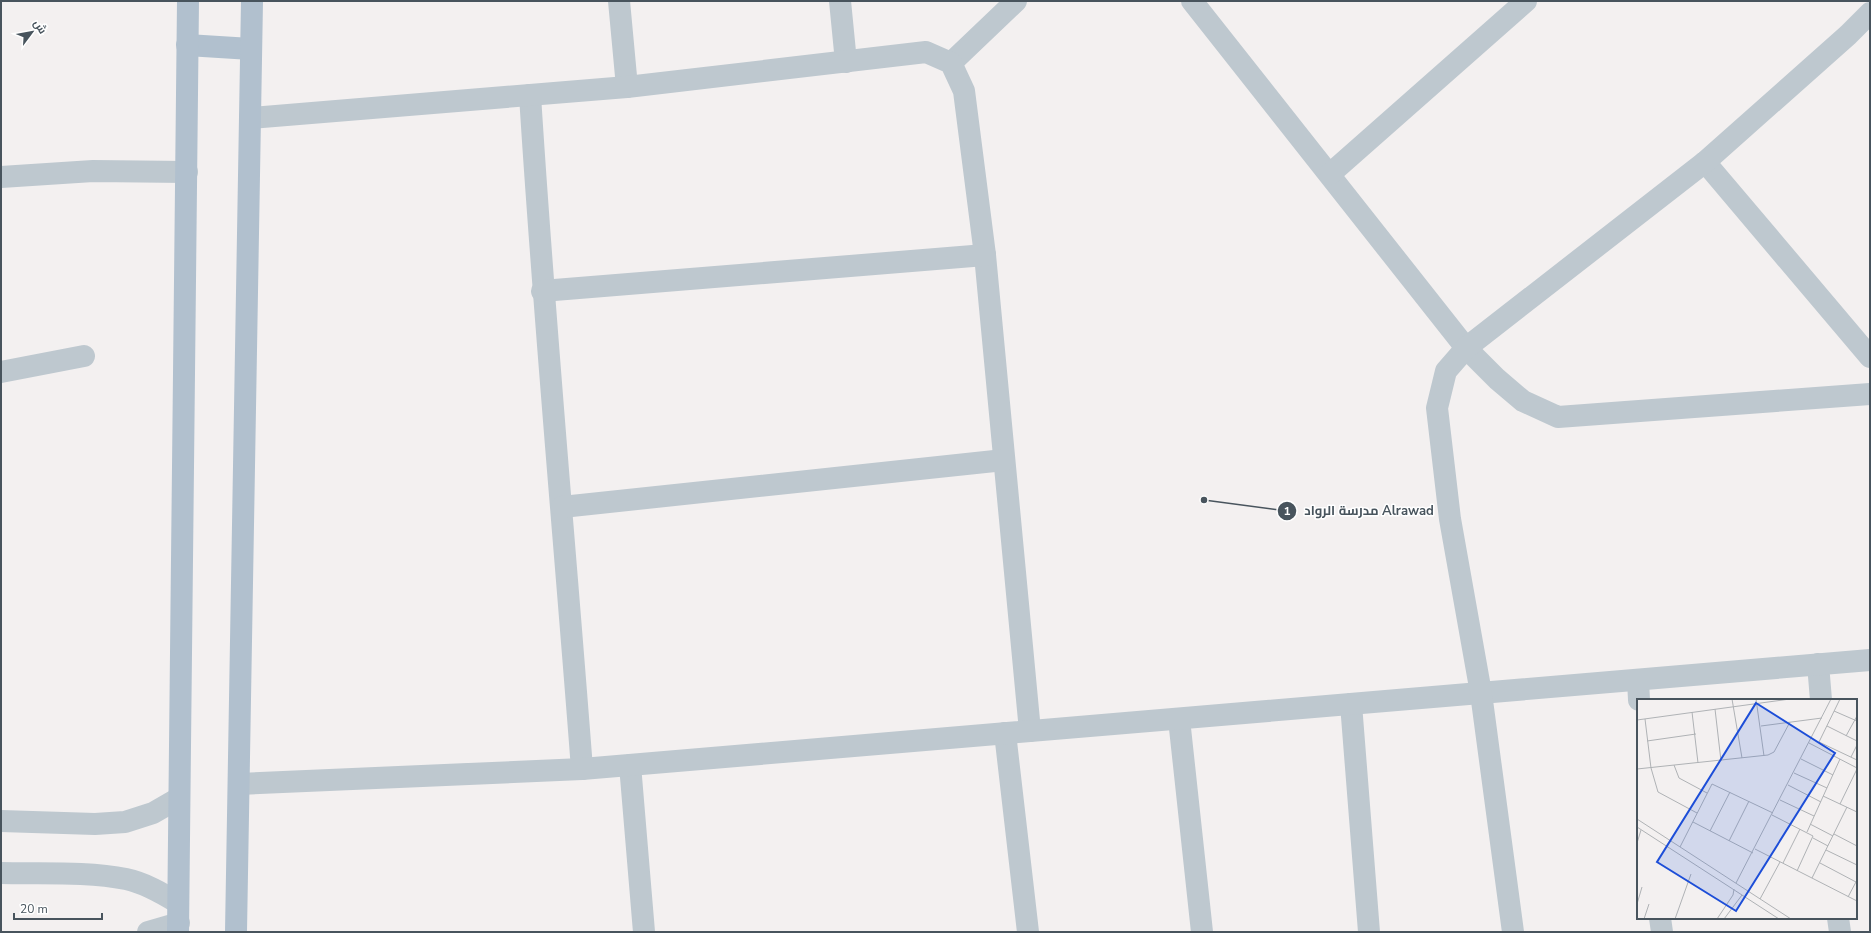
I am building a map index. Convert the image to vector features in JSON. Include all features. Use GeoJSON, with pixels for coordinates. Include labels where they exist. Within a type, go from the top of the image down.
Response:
{"type":"FeatureCollection","features":[{"type":"Feature","properties":{"kind":"main road"},"geometry":{"type":"LineString","coordinates":[[178,919],[188,1]]}},
{"type":"Feature","properties":{"kind":"main road"},"geometry":{"type":"LineString","coordinates":[[236,932],[252,1]]}},
{"type":"Feature","properties":{"kind":"main road"},"geometry":{"type":"LineString","coordinates":[[187,45],[251,49]]}},
{"type":"Feature","properties":{"kind":"street"},"geometry":{"type":"LineString","coordinates":[[619,1],[628,87]]}},
{"type":"Feature","properties":{"kind":"street"},"geometry":{"type":"LineString","coordinates":[[840,1],[846,62]]}},
{"type":"Feature","properties":{"kind":"street"},"geometry":{"type":"LineString","coordinates":[[951,63],[1016,1]]}},
{"type":"Feature","properties":{"kind":"street"},"geometry":{"type":"LineString","coordinates":[[1330,174],[1526,1]]}},
{"type":"Feature","properties":{"kind":"street"},"geometry":{"type":"LineString","coordinates":[[1198,3],[1466,348],[1497,379],[1523,401],[1558,417],[1870,394]]}},
{"type":"Feature","properties":{"kind":"street"},"geometry":{"type":"LineString","coordinates":[[1513,932],[1481,693],[1450,519],[1437,408],[1446,370],[1466,348],[1705,162],[1848,35],[1867,10]]}},
{"type":"Feature","properties":{"kind":"street"},"geometry":{"type":"LineString","coordinates":[[250,118],[628,87],[926,52],[951,63],[964,91],[984,255],[1030,731]]}},
{"type":"Feature","properties":{"kind":"street"},"geometry":{"type":"LineString","coordinates":[[530,95],[542,291],[562,507],[582,769]]}},
{"type":"Feature","properties":{"kind":"street"},"geometry":{"type":"LineString","coordinates":[[1705,162],[1870,356]]}},
{"type":"Feature","properties":{"kind":"street"},"geometry":{"type":"LineString","coordinates":[[1,177],[93,171],[187,172]]}},
{"type":"Feature","properties":{"kind":"street"},"geometry":{"type":"LineString","coordinates":[[542,291],[984,255]]}},
{"type":"Feature","properties":{"kind":"street"},"geometry":{"type":"LineString","coordinates":[[1,372],[84,356]]}},
{"type":"Feature","properties":{"kind":"street"},"geometry":{"type":"LineString","coordinates":[[562,507],[1004,460]]}},
{"type":"Feature","properties":{"kind":"street"},"geometry":{"type":"LineString","coordinates":[[239,784],[582,769],[1481,693],[1638,690],[1818,664],[1870,660]]}},
{"type":"Feature","properties":{"kind":"street"},"geometry":{"type":"LineString","coordinates":[[1818,664],[1821,699]]}},
{"type":"Feature","properties":{"kind":"street"},"geometry":{"type":"LineString","coordinates":[[1350,704],[1369,932]]}},
{"type":"Feature","properties":{"kind":"street"},"geometry":{"type":"LineString","coordinates":[[1179,718],[1202,932]]}},
{"type":"Feature","properties":{"kind":"street"},"geometry":{"type":"LineString","coordinates":[[1005,733],[1028,932]]}},
{"type":"Feature","properties":{"kind":"street"},"geometry":{"type":"LineString","coordinates":[[630,765],[644,932]]}},
{"type":"Feature","properties":{"kind":"street"},"geometry":{"type":"LineString","coordinates":[[1,821],[95,824],[125,822],[153,813],[179,798]]}},
{"type":"Feature","properties":{"kind":"street"},"geometry":{"type":"LineString","coordinates":[[1,873],[98,875],[126,879],[154,888],[178,919],[148,932]]}},
{"type":"Feature","properties":{"kind":"street"},"geometry":{"type":"LineString","coordinates":[[1660,919],[1662,932]]}},
{"type":"Feature","properties":{"kind":"street"},"geometry":{"type":"LineString","coordinates":[[1838,919],[1840,932]]}},
{"type":"Feature","properties":{"kind":"place","name":"مدرسة الرواد Alrawad"},"geometry":{"type":"Point","coordinates":[1204,500]}}]}
